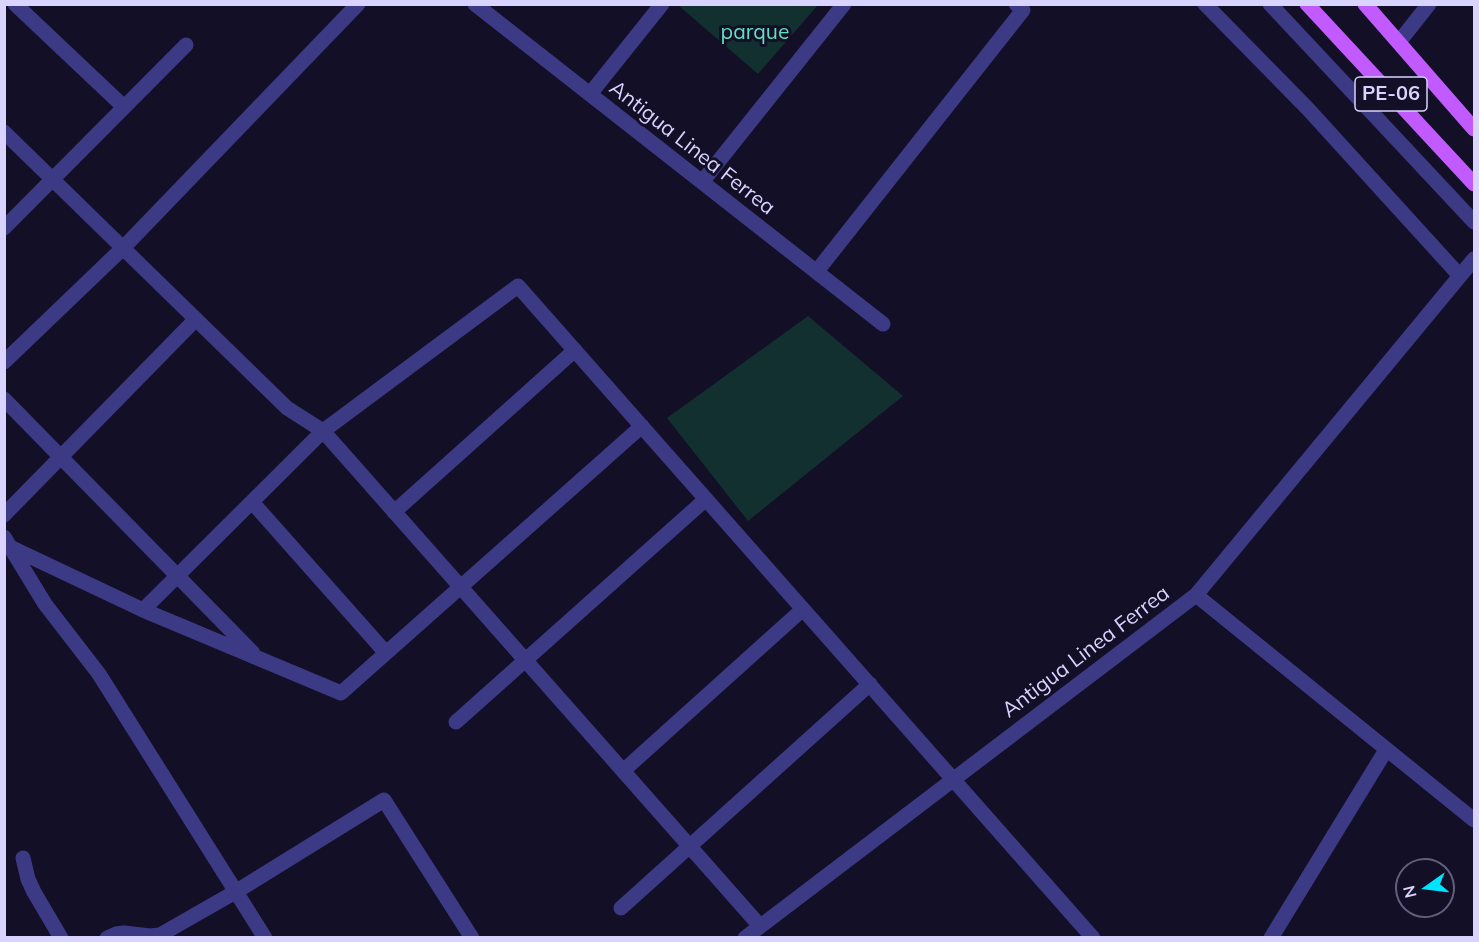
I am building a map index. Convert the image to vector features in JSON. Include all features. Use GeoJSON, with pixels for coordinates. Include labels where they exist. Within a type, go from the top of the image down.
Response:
{"type":"FeatureCollection","features":[{"type":"Feature","properties":{"kind":"main road","name":"PE-06"},"geometry":{"type":"LineString","coordinates":[[1307,4],[1474,184]]}},
{"type":"Feature","properties":{"kind":"main road","name":"PE-06"},"geometry":{"type":"LineString","coordinates":[[1365,4],[1474,129]]}},
{"type":"Feature","properties":{"kind":"street"},"geometry":{"type":"LineString","coordinates":[[15,4],[124,107]]}},
{"type":"Feature","properties":{"kind":"street"},"geometry":{"type":"LineString","coordinates":[[4,362],[123,248],[358,4]]}},
{"type":"Feature","properties":{"kind":"street","name":"Antigua Linea Ferrea"},"geometry":{"type":"LineString","coordinates":[[475,4],[884,324]]}},
{"type":"Feature","properties":{"kind":"street"},"geometry":{"type":"LineString","coordinates":[[590,94],[662,4]]}},
{"type":"Feature","properties":{"kind":"street"},"geometry":{"type":"LineString","coordinates":[[702,182],[844,4]]}},
{"type":"Feature","properties":{"kind":"street"},"geometry":{"type":"LineString","coordinates":[[817,272],[1023,10],[1016,4]]}},
{"type":"Feature","properties":{"kind":"street"},"geometry":{"type":"LineString","coordinates":[[1205,4],[1308,109],[1460,276]]}},
{"type":"Feature","properties":{"kind":"street"},"geometry":{"type":"LineString","coordinates":[[1270,4],[1474,222]]}},
{"type":"Feature","properties":{"kind":"street"},"geometry":{"type":"LineString","coordinates":[[1400,42],[1429,4]]}},
{"type":"Feature","properties":{"kind":"street"},"geometry":{"type":"LineString","coordinates":[[4,228],[186,45]]}},
{"type":"Feature","properties":{"kind":"street"},"geometry":{"type":"LineString","coordinates":[[4,132],[287,408],[322,431],[760,926]]}},
{"type":"Feature","properties":{"kind":"street"},"geometry":{"type":"LineString","coordinates":[[1196,595],[1474,259]]}},
{"type":"Feature","properties":{"kind":"street"},"geometry":{"type":"LineString","coordinates":[[143,610],[322,431],[518,286],[1093,938]]}},
{"type":"Feature","properties":{"kind":"street"},"geometry":{"type":"LineString","coordinates":[[4,514],[196,319]]}},
{"type":"Feature","properties":{"kind":"street"},"geometry":{"type":"LineString","coordinates":[[394,512],[575,350]]}},
{"type":"Feature","properties":{"kind":"street"},"geometry":{"type":"LineString","coordinates":[[4,399],[257,658]]}},
{"type":"Feature","properties":{"kind":"street"},"geometry":{"type":"LineString","coordinates":[[7,542],[143,610],[341,693],[642,426]]}},
{"type":"Feature","properties":{"kind":"street"},"geometry":{"type":"LineString","coordinates":[[456,722],[706,499]]}},
{"type":"Feature","properties":{"kind":"street"},"geometry":{"type":"LineString","coordinates":[[252,502],[386,653]]}},
{"type":"Feature","properties":{"kind":"street"},"geometry":{"type":"LineString","coordinates":[[7,542],[45,604],[105,683],[265,938]]}},
{"type":"Feature","properties":{"kind":"street","name":"Antigua Linea Ferrea"},"geometry":{"type":"LineString","coordinates":[[745,938],[1196,595],[1474,820]]}},
{"type":"Feature","properties":{"kind":"street"},"geometry":{"type":"LineString","coordinates":[[623,771],[803,609]]}},
{"type":"Feature","properties":{"kind":"street"},"geometry":{"type":"LineString","coordinates":[[621,908],[870,684]]}},
{"type":"Feature","properties":{"kind":"street"},"geometry":{"type":"LineString","coordinates":[[1271,938],[1386,750]]}},
{"type":"Feature","properties":{"kind":"street"},"geometry":{"type":"LineString","coordinates":[[107,938],[124,933],[160,935],[237,891],[384,800],[472,938]]}},
{"type":"Feature","properties":{"kind":"street"},"geometry":{"type":"LineString","coordinates":[[23,858],[34,892],[61,938]]}},
{"type":"Feature","properties":{"kind":"green space","name":"parque"},"geometry":{"type":"Polygon","coordinates":[[[680,4],[818,5],[758,74],[679,6],[680,4]]]}},
{"type":"Feature","properties":{"kind":"green space"},"geometry":{"type":"Polygon","coordinates":[[[808,316],[903,396],[748,521],[667,418],[808,316]]]}}]}
